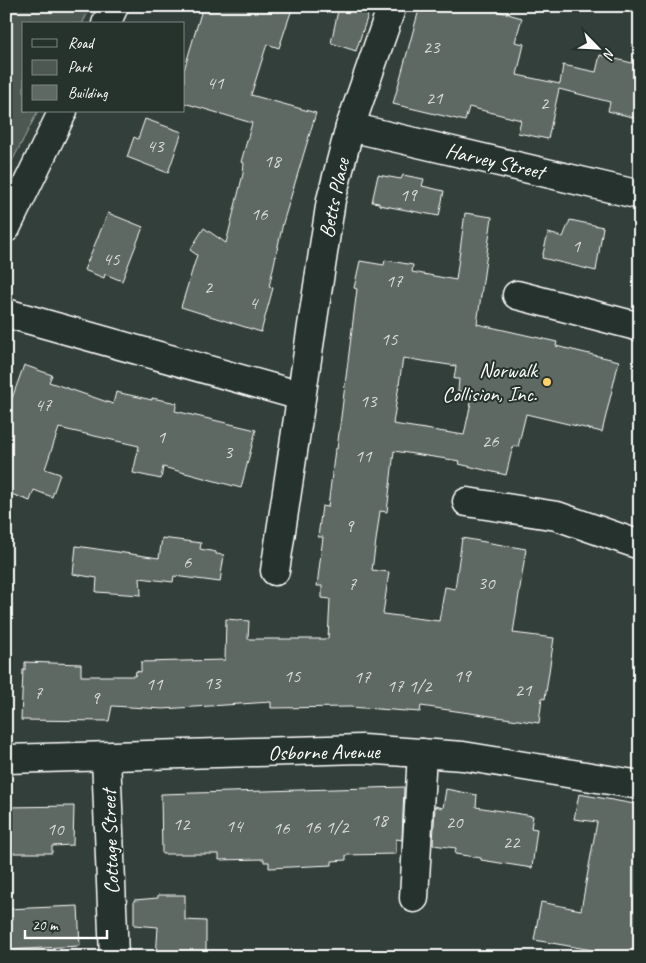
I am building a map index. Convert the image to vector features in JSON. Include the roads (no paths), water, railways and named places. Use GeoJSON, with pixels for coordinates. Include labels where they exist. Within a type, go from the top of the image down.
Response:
{"type":"FeatureCollection","features":[{"type":"Feature","properties":{"kind":"street"},"geometry":{"type":"LineString","coordinates":[[107,22],[114,6]]}},
{"type":"Feature","properties":{"kind":"street","name":"Betts Place"},"geometry":{"type":"LineString","coordinates":[[275,570],[331,200],[350,128],[392,6]]}},
{"type":"Feature","properties":{"kind":"street"},"geometry":{"type":"LineString","coordinates":[[9,215],[62,112]]}},
{"type":"Feature","properties":{"kind":"street","name":"Harvey Street"},"geometry":{"type":"LineString","coordinates":[[350,128],[640,195]]}},
{"type":"Feature","properties":{"kind":"street"},"geometry":{"type":"LineString","coordinates":[[517,295],[640,327]]}},
{"type":"Feature","properties":{"kind":"street"},"geometry":{"type":"LineString","coordinates":[[6,313],[301,396]]}},
{"type":"Feature","properties":{"kind":"street"},"geometry":{"type":"LineString","coordinates":[[467,502],[557,516],[640,545]]}},
{"type":"Feature","properties":{"kind":"street","name":"Osborne Avenue"},"geometry":{"type":"LineString","coordinates":[[6,759],[362,750],[463,756],[640,785]]}},
{"type":"Feature","properties":{"kind":"street"},"geometry":{"type":"LineString","coordinates":[[414,898],[422,753]]}},
{"type":"Feature","properties":{"kind":"street","name":"Cottage Street"},"geometry":{"type":"LineString","coordinates":[[106,756],[114,957]]}},
{"type":"Feature","properties":{"kind":"place","name":"Norwalk Collision, Inc."},"geometry":{"type":"Point","coordinates":[547,382]}}]}
